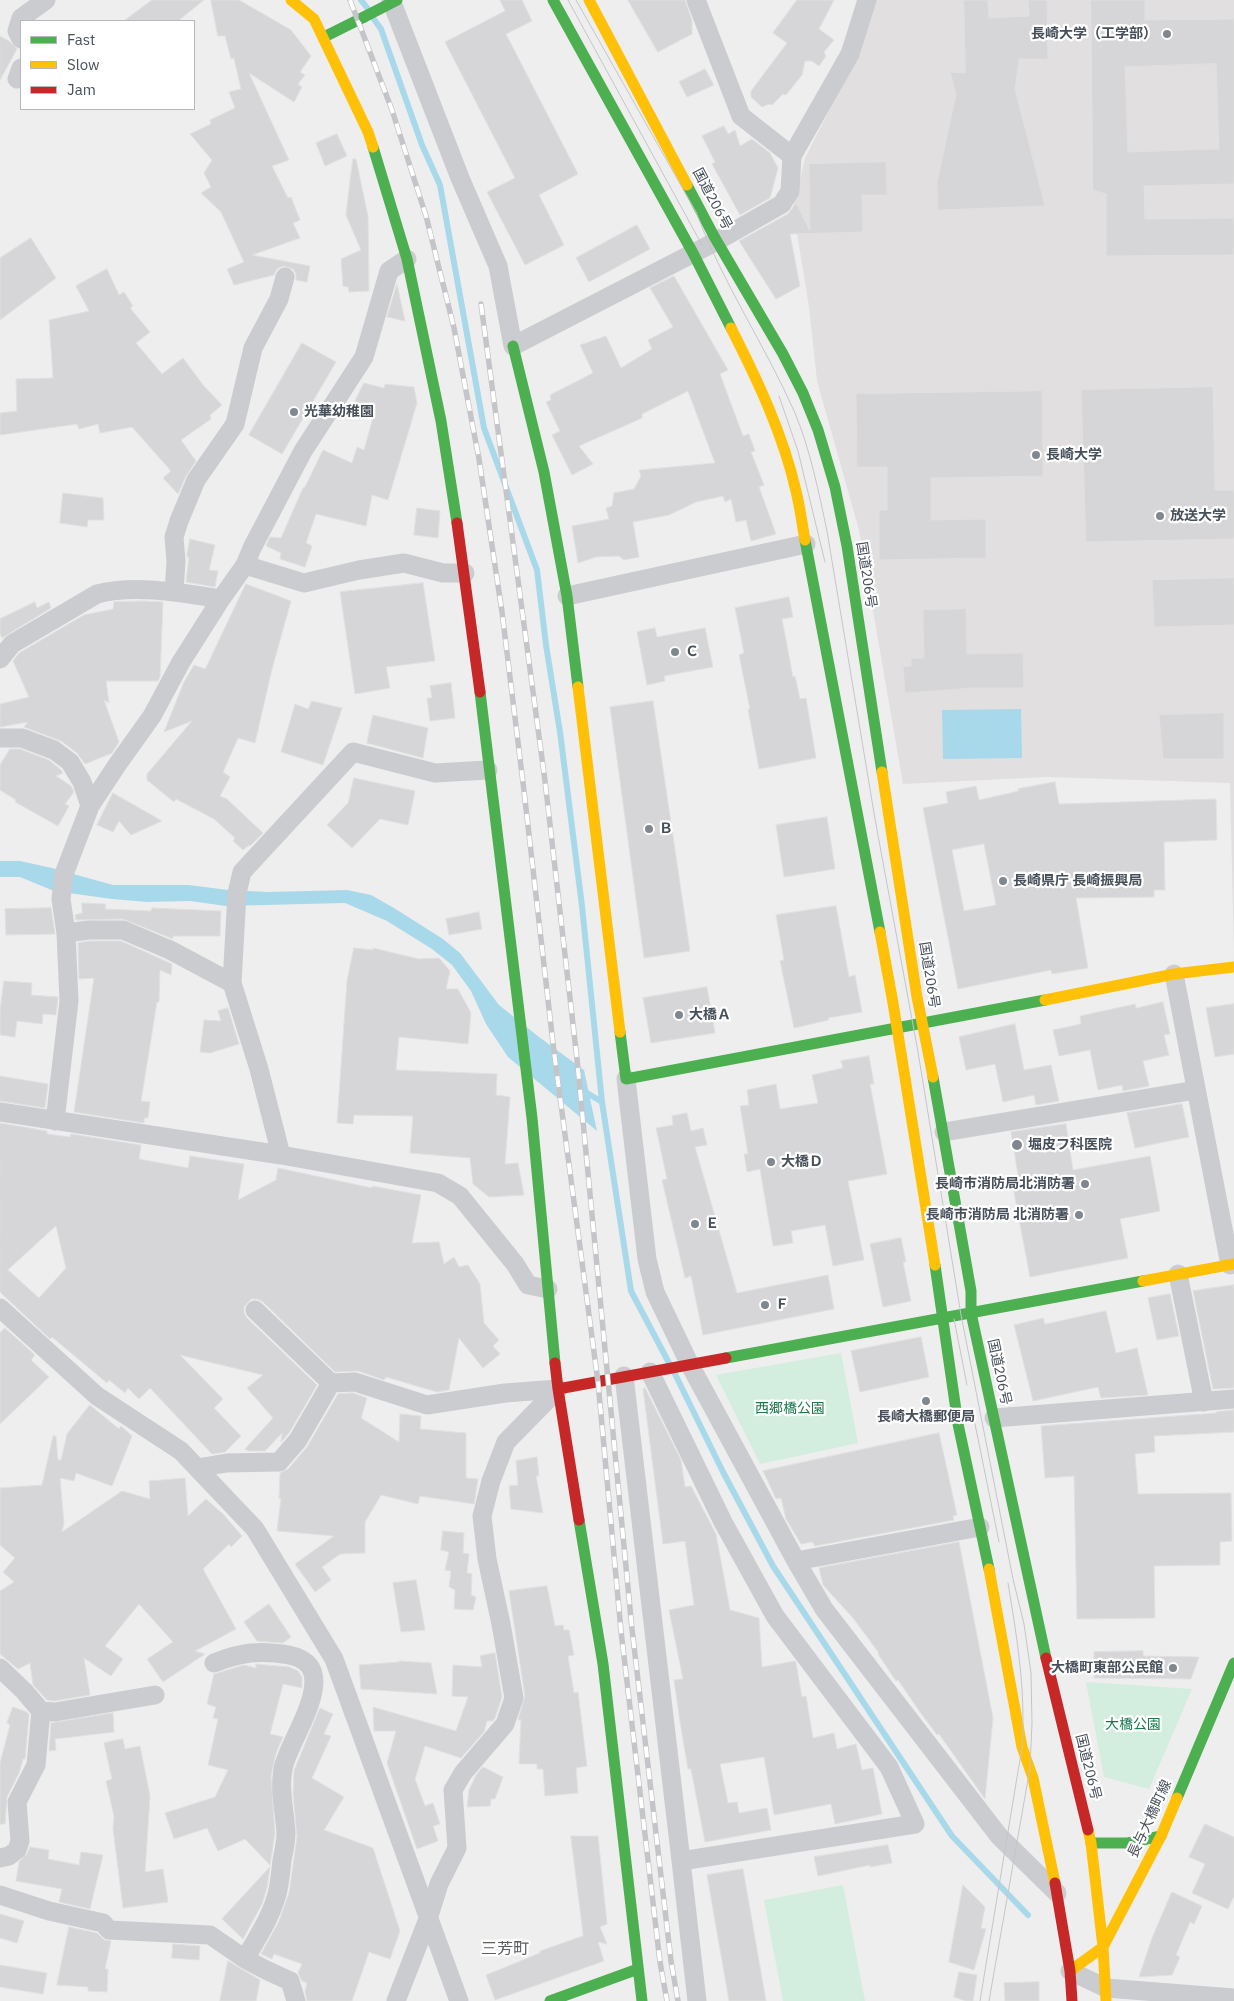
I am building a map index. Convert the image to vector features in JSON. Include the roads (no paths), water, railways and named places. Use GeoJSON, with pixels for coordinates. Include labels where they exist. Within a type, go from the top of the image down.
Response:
{"type":"FeatureCollection","features":[{"type":"Feature","properties":{"kind":"main road"},"geometry":{"type":"LineString","coordinates":[[291,0],[314,19],[368,132],[407,259],[441,421],[465,573],[532,1118],[558,1389],[603,1664],[642,2001]]}},
{"type":"Feature","properties":{"kind":"main road"},"geometry":{"type":"LineString","coordinates":[[324,37],[397,0]]}},
{"type":"Feature","properties":{"kind":"main road"},"geometry":{"type":"LineString","coordinates":[[553,0],[693,253],[755,376],[780,439],[796,490],[893,1002],[944,1318],[958,1424],[980,1527],[1022,1747],[1033,1778],[1056,1894],[1070,1971],[1072,2001]]}},
{"type":"Feature","properties":{"kind":"main road","name":"国道206号"},"geometry":{"type":"LineString","coordinates":[[590,0],[717,241],[790,367],[804,395],[825,449],[838,499],[922,1024],[944,1132],[971,1291],[971,1313],[1047,1664],[1091,1844],[1103,1947],[1106,1995]]}},
{"type":"Feature","properties":{"kind":"main road"},"geometry":{"type":"LineString","coordinates":[[513,346],[544,472],[567,596],[626,1079],[922,1024],[1174,974],[1234,967]]}},
{"type":"Feature","properties":{"kind":"main road"},"geometry":{"type":"LineString","coordinates":[[558,1389],[1232,1264]]}},
{"type":"Feature","properties":{"kind":"main road","name":"長与大橋町線"},"geometry":{"type":"LineString","coordinates":[[1070,1971],[1103,1947],[1161,1836],[1230,1682],[1234,1663]]}},
{"type":"Feature","properties":{"kind":"main road"},"geometry":{"type":"LineString","coordinates":[[1091,1844],[1128,1843],[1161,1836]]}},
{"type":"Feature","properties":{"kind":"main road"},"geometry":{"type":"LineString","coordinates":[[550,2001],[638,1969]]}},
{"type":"Feature","properties":{"kind":"street"},"geometry":{"type":"LineString","coordinates":[[21,20],[46,0]]}},
{"type":"Feature","properties":{"kind":"street"},"geometry":{"type":"LineString","coordinates":[[391,0],[460,178],[498,266],[513,346],[717,241],[782,204],[790,190],[792,156],[850,54],[867,0]]}},
{"type":"Feature","properties":{"kind":"street"},"geometry":{"type":"LineString","coordinates":[[696,0],[741,116],[792,156]]}},
{"type":"Feature","properties":{"kind":"street"},"geometry":{"type":"LineString","coordinates":[[20,23],[17,31],[20,37]]}},
{"type":"Feature","properties":{"kind":"street"},"geometry":{"type":"LineString","coordinates":[[55,1121],[69,1001],[66,933],[61,899],[64,874],[90,806],[152,716],[181,662],[221,599],[246,565],[252,548],[303,451],[364,357],[389,271],[407,259]]}},
{"type":"Feature","properties":{"kind":"street"},"geometry":{"type":"LineString","coordinates":[[174,592],[176,561],[174,538],[179,521],[196,480],[235,424],[253,348],[280,299],[285,277]]}},
{"type":"Feature","properties":{"kind":"street"},"geometry":{"type":"LineString","coordinates":[[567,596],[806,544]]}},
{"type":"Feature","properties":{"kind":"street"},"geometry":{"type":"LineString","coordinates":[[246,565],[304,584],[359,570],[404,563],[443,573],[465,573]]}},
{"type":"Feature","properties":{"kind":"street"},"geometry":{"type":"LineString","coordinates":[[0,659],[12,644],[97,594],[113,590],[174,592],[221,599]]}},
{"type":"Feature","properties":{"kind":"street"},"geometry":{"type":"LineString","coordinates":[[0,738],[22,738],[54,750],[70,762],[82,782],[90,806]]}},
{"type":"Feature","properties":{"kind":"street"},"geometry":{"type":"LineString","coordinates":[[281,1155],[260,1069],[232,983],[237,893],[242,872],[353,752],[436,773],[488,770]]}},
{"type":"Feature","properties":{"kind":"street"},"geometry":{"type":"LineString","coordinates":[[66,933],[89,930],[124,930],[170,950],[232,983]]}},
{"type":"Feature","properties":{"kind":"street"},"geometry":{"type":"LineString","coordinates":[[1174,974],[1232,1264]]}},
{"type":"Feature","properties":{"kind":"street"},"geometry":{"type":"LineString","coordinates":[[626,1079],[647,1258],[655,1292],[688,1365],[824,1609],[999,1836],[1056,1894]]}},
{"type":"Feature","properties":{"kind":"street"},"geometry":{"type":"LineString","coordinates":[[944,1132],[1196,1090]]}},
{"type":"Feature","properties":{"kind":"street"},"geometry":{"type":"LineString","coordinates":[[0,1112],[281,1155],[438,1183],[460,1196],[515,1264],[528,1285],[548,1289]]}},
{"type":"Feature","properties":{"kind":"street"},"geometry":{"type":"LineString","coordinates":[[1178,1274],[1204,1402]]}},
{"type":"Feature","properties":{"kind":"street"},"geometry":{"type":"LineString","coordinates":[[0,1308],[97,1396],[180,1451],[255,1529],[334,1659],[459,2001]]}},
{"type":"Feature","properties":{"kind":"street"},"geometry":{"type":"LineString","coordinates":[[256,1310],[331,1383],[354,1382],[427,1405],[505,1393],[558,1389]]}},
{"type":"Feature","properties":{"kind":"street"},"geometry":{"type":"LineString","coordinates":[[654,1371],[723,1522],[775,1616],[889,1767],[915,1824],[681,1861]]}},
{"type":"Feature","properties":{"kind":"street"},"geometry":{"type":"LineString","coordinates":[[624,1376],[697,2001]]}},
{"type":"Feature","properties":{"kind":"street"},"geometry":{"type":"LineString","coordinates":[[197,1468],[227,1463],[279,1462],[298,1440],[331,1383]]}},
{"type":"Feature","properties":{"kind":"street"},"geometry":{"type":"LineString","coordinates":[[396,2001],[428,1919],[439,1884],[457,1848],[453,1790],[463,1773],[506,1724],[514,1698],[502,1624],[487,1559],[482,1516],[491,1480],[506,1442],[558,1389]]}},
{"type":"Feature","properties":{"kind":"street"},"geometry":{"type":"LineString","coordinates":[[994,1418],[1234,1399]]}},
{"type":"Feature","properties":{"kind":"street"},"geometry":{"type":"LineString","coordinates":[[796,1561],[980,1527]]}},
{"type":"Feature","properties":{"kind":"street"},"geometry":{"type":"LineString","coordinates":[[214,1663],[234,1655],[253,1652],[278,1653],[299,1657],[309,1665],[313,1677],[314,1694],[310,1707],[289,1749],[283,1769],[282,1798],[286,1834],[278,1892],[263,1927],[245,1959]]}},
{"type":"Feature","properties":{"kind":"street"},"geometry":{"type":"LineString","coordinates":[[0,1668],[41,1711],[55,1712],[155,1695]]}},
{"type":"Feature","properties":{"kind":"street"},"geometry":{"type":"LineString","coordinates":[[0,1858],[9,1856],[17,1850],[20,1841],[17,1802],[36,1765],[41,1711]]}},
{"type":"Feature","properties":{"kind":"street"},"geometry":{"type":"LineString","coordinates":[[0,1895],[49,1911],[103,1923],[109,1930],[210,1935],[245,1959],[290,1981],[296,2001]]}},
{"type":"Feature","properties":{"kind":"street"},"geometry":{"type":"LineString","coordinates":[[1070,1971],[1106,1995],[1234,1998]]}},
{"type":"Feature","properties":{"kind":"water"},"geometry":{"type":"Polygon","coordinates":[[[1021,709],[1022,758],[943,759],[942,710],[1021,709]]]}},
{"type":"Feature","properties":{"kind":"water"},"geometry":{"type":"Polygon","coordinates":[[[0,861],[20,861],[113,885],[189,885],[228,890],[268,892],[347,890],[371,895],[443,939],[460,953],[499,1005],[584,1070],[597,1131],[508,1057],[486,1024],[471,991],[452,965],[432,949],[387,921],[345,903],[226,906],[190,901],[147,902],[112,899],[54,891],[20,877],[0,877],[0,861]]]}},
{"type":"Feature","properties":{"kind":"waterway"},"geometry":{"type":"LineString","coordinates":[[361,0],[368,9]]}},
{"type":"Feature","properties":{"kind":"waterway"},"geometry":{"type":"LineString","coordinates":[[373,18],[381,29],[422,145],[440,185],[484,428],[537,570],[582,906],[602,1102],[631,1291],[669,1363]]}},
{"type":"Feature","properties":{"kind":"waterway"},"geometry":{"type":"LineString","coordinates":[[582,1090],[602,1102]]}},
{"type":"Feature","properties":{"kind":"waterway"},"geometry":{"type":"LineString","coordinates":[[675,1374],[723,1472],[773,1566],[952,1836],[1028,1915]]}},
{"type":"Feature","properties":{"kind":"tram line"},"geometry":{"type":"LineString","coordinates":[[568,0],[702,245]]}},
{"type":"Feature","properties":{"kind":"tram line"},"geometry":{"type":"LineString","coordinates":[[576,0],[696,212],[718,263],[795,413],[814,471],[827,531],[875,819],[918,1052],[961,1315],[1013,1579],[1024,1624],[1031,1673],[1032,1723],[1030,1768],[989,2001]]}},
{"type":"Feature","properties":{"kind":"tram line"},"geometry":{"type":"LineString","coordinates":[[779,396],[798,451],[825,562]]}},
{"type":"Feature","properties":{"kind":"tram line"},"geometry":{"type":"LineString","coordinates":[[954,1319],[967,1385]]}},
{"type":"Feature","properties":{"kind":"tram line"},"geometry":{"type":"LineString","coordinates":[[974,1419],[999,1542]]}},
{"type":"Feature","properties":{"kind":"tram line"},"geometry":{"type":"LineString","coordinates":[[980,2001],[1022,1747],[1022,1685],[1008,1583]]}},
{"type":"Feature","properties":{"kind":"railway"},"geometry":{"type":"LineString","coordinates":[[350,0],[392,110],[426,216],[454,328],[479,459],[502,612],[554,1052],[598,1382],[621,1631],[660,1962],[667,2001]]}},
{"type":"Feature","properties":{"kind":"railway"},"geometry":{"type":"LineString","coordinates":[[481,304],[545,781],[577,1059],[632,1629],[671,1961],[678,2001]]}},
{"type":"Feature","properties":{"kind":"place","name":"長崎大学（工学部）"},"geometry":{"type":"Point","coordinates":[1167,34]}},
{"type":"Feature","properties":{"kind":"place","name":"光華幼稚園"},"geometry":{"type":"Point","coordinates":[294,412]}},
{"type":"Feature","properties":{"kind":"place","name":"長崎大学"},"geometry":{"type":"Point","coordinates":[1036,455]}},
{"type":"Feature","properties":{"kind":"place","name":"放送大学"},"geometry":{"type":"Point","coordinates":[1160,516]}},
{"type":"Feature","properties":{"kind":"place","name":"Ｃ"},"geometry":{"type":"Point","coordinates":[675,652]}},
{"type":"Feature","properties":{"kind":"place","name":"Ｂ"},"geometry":{"type":"Point","coordinates":[649,829]}},
{"type":"Feature","properties":{"kind":"place","name":"長崎県庁 長崎振興局"},"geometry":{"type":"Point","coordinates":[1003,881]}},
{"type":"Feature","properties":{"kind":"place","name":"大橋Ａ"},"geometry":{"type":"Point","coordinates":[679,1015]}},
{"type":"Feature","properties":{"kind":"place","name":"堀皮フ科医院"},"geometry":{"type":"Point","coordinates":[1017,1145]}},
{"type":"Feature","properties":{"kind":"place","name":"大橋Ｄ"},"geometry":{"type":"Point","coordinates":[771,1162]}},
{"type":"Feature","properties":{"kind":"place","name":"長崎市消防局北消防署"},"geometry":{"type":"Point","coordinates":[1085,1184]}},
{"type":"Feature","properties":{"kind":"place","name":"長崎市消防局 北消防署"},"geometry":{"type":"Point","coordinates":[1079,1215]}},
{"type":"Feature","properties":{"kind":"place","name":"Ｅ"},"geometry":{"type":"Point","coordinates":[695,1224]}},
{"type":"Feature","properties":{"kind":"place","name":"Ｆ"},"geometry":{"type":"Point","coordinates":[765,1305]}},
{"type":"Feature","properties":{"kind":"place","name":"長崎大橋郵便局"},"geometry":{"type":"Point","coordinates":[926,1401]}},
{"type":"Feature","properties":{"kind":"place","name":"大橋町東部公民館"},"geometry":{"type":"Point","coordinates":[1173,1668]}},
{"type":"Feature","properties":{"kind":"district","name":"三芳町"},"geometry":{"type":"Point","coordinates":[505,1949]}},
{"type":"Feature","properties":{"kind":"park label","name":"西郷橋公園"},"geometry":{"type":"Point","coordinates":[790,1409]}},
{"type":"Feature","properties":{"kind":"park label","name":"大橋公園"},"geometry":{"type":"Point","coordinates":[1133,1725]}}]}
